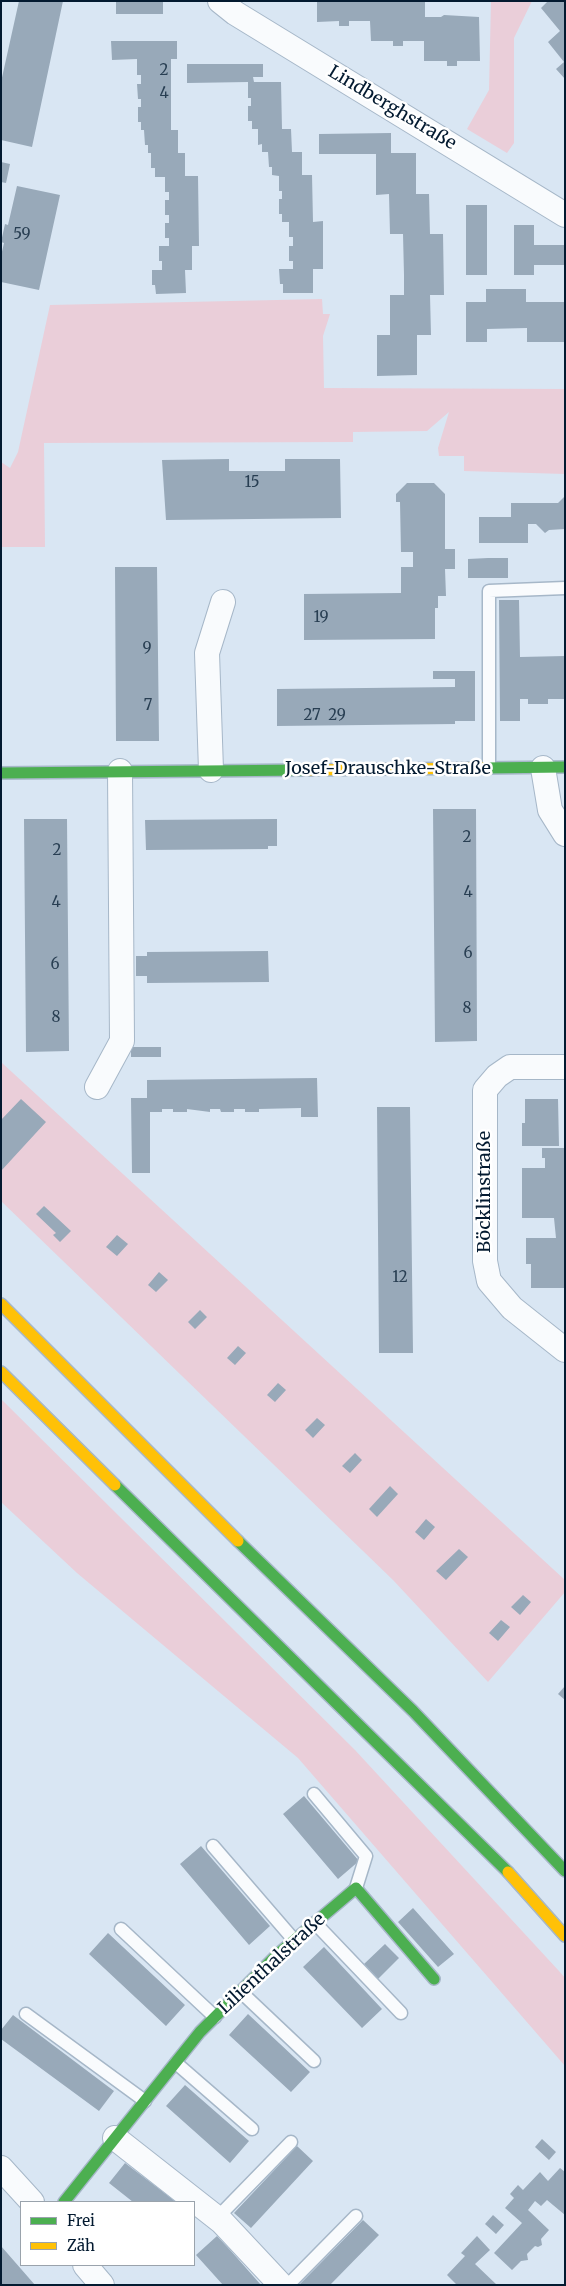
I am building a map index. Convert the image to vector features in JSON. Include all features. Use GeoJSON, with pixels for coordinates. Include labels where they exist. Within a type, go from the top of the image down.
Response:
{"type":"FeatureCollection","features":[{"type":"Feature","properties":{"kind":"main road","name":"Josef-Drauschke-Straße"},"geometry":{"type":"LineString","coordinates":[[1,774],[212,770],[554,768]]}},
{"type":"Feature","properties":{"kind":"main road"},"geometry":{"type":"LineString","coordinates":[[1,1304],[267,1570],[413,1711],[565,1871]]}},
{"type":"Feature","properties":{"kind":"main road"},"geometry":{"type":"LineString","coordinates":[[1,1372],[507,1871],[565,1936]]}},
{"type":"Feature","properties":{"kind":"main road"},"geometry":{"type":"LineString","coordinates":[[356,1888],[434,1979]]}},
{"type":"Feature","properties":{"kind":"main road","name":"Lilienthalstraße"},"geometry":{"type":"LineString","coordinates":[[65,2201],[215,2017],[294,1940],[356,1888]]}},
{"type":"Feature","properties":{"kind":"street","name":"Lindberghstraße"},"geometry":{"type":"LineString","coordinates":[[220,1],[235,13],[565,215]]}},
{"type":"Feature","properties":{"kind":"street"},"geometry":{"type":"LineString","coordinates":[[212,770],[207,653],[223,602]]}},
{"type":"Feature","properties":{"kind":"street"},"geometry":{"type":"LineString","coordinates":[[554,768],[550,810],[565,834]]}},
{"type":"Feature","properties":{"kind":"street"},"geometry":{"type":"LineString","coordinates":[[98,1087],[122,1041],[120,771]]}},
{"type":"Feature","properties":{"kind":"street","name":"Böcklinstraße"},"geometry":{"type":"LineString","coordinates":[[564,1348],[512,1308],[489,1281],[484,1261],[484,1090],[497,1076],[510,1067],[565,1067]]}},
{"type":"Feature","properties":{"kind":"street"},"geometry":{"type":"LineString","coordinates":[[115,2138],[217,2218],[280,2285]]}},
{"type":"Feature","properties":{"kind":"street"},"geometry":{"type":"LineString","coordinates":[[1,2168],[31,2201]]}},
{"type":"Feature","properties":{"kind":"street"},"geometry":{"type":"LineString","coordinates":[[87,2266],[102,2285]]}},
{"type":"Feature","properties":{"kind":"lane"},"geometry":{"type":"LineString","coordinates":[[489,768],[489,591],[565,588]]}},
{"type":"Feature","properties":{"kind":"lane"},"geometry":{"type":"LineString","coordinates":[[314,1794],[366,1856],[356,1888]]}},
{"type":"Feature","properties":{"kind":"lane"},"geometry":{"type":"LineString","coordinates":[[213,1846],[294,1940]]}},
{"type":"Feature","properties":{"kind":"lane"},"geometry":{"type":"LineString","coordinates":[[315,1923],[401,2013]]}},
{"type":"Feature","properties":{"kind":"lane"},"geometry":{"type":"LineString","coordinates":[[121,1929],[215,2017]]}},
{"type":"Feature","properties":{"kind":"lane"},"geometry":{"type":"LineString","coordinates":[[241,1992],[314,2061]]}},
{"type":"Feature","properties":{"kind":"lane"},"geometry":{"type":"LineString","coordinates":[[26,2014],[145,2101]]}},
{"type":"Feature","properties":{"kind":"lane"},"geometry":{"type":"LineString","coordinates":[[176,2063],[252,2129]]}},
{"type":"Feature","properties":{"kind":"lane"},"geometry":{"type":"LineString","coordinates":[[217,2218],[292,2142]]}},
{"type":"Feature","properties":{"kind":"lane"},"geometry":{"type":"LineString","coordinates":[[288,2285],[356,2216]]}},
{"type":"Feature","properties":{"kind":"shaded area"},"geometry":{"type":"Polygon","coordinates":[[[491,1],[532,1],[514,38],[514,143],[507,153],[467,129],[489,90],[491,1]]]}},
{"type":"Feature","properties":{"kind":"shaded area"},"geometry":{"type":"Polygon","coordinates":[[[322,299],[323,314],[330,314],[323,336],[324,388],[565,389],[565,474],[464,471],[464,456],[439,456],[438,448],[449,412],[427,431],[353,432],[353,442],[44,443],[45,547],[1,547],[1,462],[10,468],[18,452],[50,305],[322,299]]]}},
{"type":"Feature","properties":{"kind":"shaded area"},"geometry":{"type":"Polygon","coordinates":[[[1,1062],[565,1580],[565,1592],[488,1682],[393,1580],[1,1201],[1,1062]]]}},
{"type":"Feature","properties":{"kind":"shaded area"},"geometry":{"type":"Polygon","coordinates":[[[1,1399],[355,1750],[565,1978],[565,2066],[298,1758],[77,1573],[1,1502],[1,1399]]]}},
{"type":"Feature","properties":{"kind":"building"},"geometry":{"type":"Polygon","coordinates":[[[19,1],[63,1],[32,147],[1,140],[1,82],[19,1]]]}},
{"type":"Feature","properties":{"kind":"building"},"geometry":{"type":"Polygon","coordinates":[[[116,1],[163,1],[163,14],[116,14],[116,1]]]}},
{"type":"Feature","properties":{"kind":"building"},"geometry":{"type":"Polygon","coordinates":[[[317,1],[425,1],[425,17],[441,17],[444,15],[479,17],[480,61],[457,61],[457,66],[447,66],[447,61],[424,61],[424,41],[403,41],[403,46],[393,46],[393,41],[371,41],[370,21],[349,21],[349,26],[339,26],[339,21],[317,22],[317,1]]]}},
{"type":"Feature","properties":{"kind":"building"},"geometry":{"type":"Polygon","coordinates":[[[548,1],[565,1],[565,79],[556,69],[564,62],[548,42],[560,31],[541,8],[548,1]]]}},
{"type":"Feature","properties":{"kind":"building"},"geometry":{"type":"Polygon","coordinates":[[[111,41],[177,41],[177,59],[171,59],[171,130],[178,130],[178,153],[185,153],[185,176],[198,176],[199,246],[192,246],[192,270],[185,270],[186,293],[156,294],[155,285],[152,285],[152,270],[162,270],[162,261],[159,261],[159,246],[169,246],[169,238],[165,238],[165,223],[169,223],[169,215],[165,215],[165,200],[169,200],[169,192],[165,192],[165,177],[155,177],[155,168],[151,168],[151,153],[148,153],[148,145],[145,145],[144,130],[141,130],[141,122],[138,122],[138,107],[141,107],[141,99],[138,99],[137,84],[141,84],[141,75],[137,75],[137,59],[112,60],[111,41]]]}},
{"type":"Feature","properties":{"kind":"building"},"geometry":{"type":"Polygon","coordinates":[[[187,64],[263,64],[263,77],[253,77],[254,82],[281,82],[282,129],[291,129],[292,152],[302,152],[302,175],[312,175],[313,222],[323,221],[323,269],[313,269],[313,293],[283,293],[283,284],[280,284],[279,269],[293,269],[293,261],[289,261],[289,246],[293,246],[293,237],[289,237],[289,222],[282,222],[282,214],[279,214],[279,199],[282,199],[282,191],[279,191],[279,176],[272,175],[272,167],[269,167],[268,152],[262,152],[262,144],[258,145],[258,129],[252,129],[252,121],[248,121],[248,106],[251,106],[251,98],[248,98],[248,82],[187,83],[187,64]]]}},
{"type":"Feature","properties":{"kind":"building"},"geometry":{"type":"Polygon","coordinates":[[[391,133],[391,153],[416,153],[416,194],[429,194],[430,234],[443,234],[444,295],[430,295],[431,335],[417,335],[417,375],[377,376],[377,335],[390,335],[390,295],[404,295],[403,234],[390,234],[389,194],[376,195],[376,154],[319,154],[319,134],[391,133]]]}},
{"type":"Feature","properties":{"kind":"building"},"geometry":{"type":"Polygon","coordinates":[[[1,162],[10,164],[6,183],[1,182],[1,162]]]}},
{"type":"Feature","properties":{"kind":"building"},"geometry":{"type":"Polygon","coordinates":[[[17,186],[60,195],[39,290],[1,282],[1,256],[4,243],[1,242],[5,224],[8,225],[17,186]]]}},
{"type":"Feature","properties":{"kind":"building"},"geometry":{"type":"Polygon","coordinates":[[[466,205],[487,205],[487,275],[466,275],[466,205]]]}},
{"type":"Feature","properties":{"kind":"building"},"geometry":{"type":"Polygon","coordinates":[[[514,225],[534,225],[534,245],[564,245],[564,265],[534,265],[534,275],[514,275],[514,225]]]}},
{"type":"Feature","properties":{"kind":"building"},"geometry":{"type":"Polygon","coordinates":[[[486,289],[526,289],[526,302],[565,302],[565,342],[527,342],[527,328],[487,329],[487,342],[466,342],[466,302],[486,302],[486,289]]]}},
{"type":"Feature","properties":{"kind":"building"},"geometry":{"type":"Polygon","coordinates":[[[229,459],[229,471],[285,471],[285,459],[340,459],[341,518],[166,520],[162,460],[229,459]]]}},
{"type":"Feature","properties":{"kind":"building"},"geometry":{"type":"Polygon","coordinates":[[[407,483],[434,483],[445,494],[445,549],[455,549],[455,569],[445,569],[446,596],[438,596],[438,608],[435,608],[435,639],[304,640],[304,594],[401,593],[401,567],[413,567],[413,552],[401,552],[400,502],[396,502],[396,494],[407,483]]]}},
{"type":"Feature","properties":{"kind":"building"},"geometry":{"type":"Polygon","coordinates":[[[565,496],[565,529],[549,530],[545,533],[536,524],[528,524],[528,543],[479,543],[479,517],[511,517],[511,503],[558,503],[565,496]]]}},
{"type":"Feature","properties":{"kind":"building"},"geometry":{"type":"Polygon","coordinates":[[[508,558],[508,578],[468,578],[468,559],[508,558]]]}},
{"type":"Feature","properties":{"kind":"building"},"geometry":{"type":"Polygon","coordinates":[[[115,567],[157,567],[159,741],[116,741],[115,567]]]}},
{"type":"Feature","properties":{"kind":"building"},"geometry":{"type":"Polygon","coordinates":[[[499,600],[519,600],[520,657],[565,656],[565,699],[548,699],[548,704],[528,704],[528,699],[520,699],[520,721],[500,721],[499,600]]]}},
{"type":"Feature","properties":{"kind":"building"},"geometry":{"type":"Polygon","coordinates":[[[433,671],[475,671],[475,721],[455,721],[455,724],[277,726],[277,689],[455,687],[455,679],[433,679],[433,671]]]}},
{"type":"Feature","properties":{"kind":"building"},"geometry":{"type":"Polygon","coordinates":[[[433,809],[476,809],[477,1041],[435,1042],[433,809]]]}},
{"type":"Feature","properties":{"kind":"building"},"geometry":{"type":"Polygon","coordinates":[[[24,819],[67,819],[69,1051],[26,1052],[24,819]]]}},
{"type":"Feature","properties":{"kind":"building"},"geometry":{"type":"Polygon","coordinates":[[[277,819],[277,846],[268,846],[268,849],[146,850],[145,820],[277,819]]]}},
{"type":"Feature","properties":{"kind":"building"},"geometry":{"type":"Polygon","coordinates":[[[268,951],[269,982],[147,983],[147,976],[136,976],[136,956],[147,956],[147,952],[268,951]]]}},
{"type":"Feature","properties":{"kind":"building"},"geometry":{"type":"Polygon","coordinates":[[[131,1047],[161,1047],[161,1057],[131,1057],[131,1047]]]}},
{"type":"Feature","properties":{"kind":"building"},"geometry":{"type":"Polygon","coordinates":[[[317,1078],[318,1117],[301,1117],[301,1108],[259,1109],[259,1112],[245,1112],[245,1109],[234,1109],[234,1112],[221,1112],[220,1109],[210,1109],[210,1112],[187,1109],[187,1112],[173,1112],[173,1109],[162,1109],[162,1112],[150,1112],[150,1173],[132,1173],[131,1098],[147,1098],[147,1080],[317,1078]]]}},
{"type":"Feature","properties":{"kind":"building"},"geometry":{"type":"Polygon","coordinates":[[[21,1099],[46,1122],[1,1171],[1,1120],[21,1099]]]}},
{"type":"Feature","properties":{"kind":"building"},"geometry":{"type":"Polygon","coordinates":[[[525,1099],[558,1099],[559,1146],[522,1146],[522,1123],[525,1123],[525,1099]]]}},
{"type":"Feature","properties":{"kind":"building"},"geometry":{"type":"Polygon","coordinates":[[[377,1107],[410,1107],[413,1353],[379,1353],[377,1107]]]}},
{"type":"Feature","properties":{"kind":"building"},"geometry":{"type":"Polygon","coordinates":[[[542,1148],[565,1148],[565,1288],[531,1288],[531,1264],[526,1264],[526,1238],[556,1238],[554,1218],[522,1218],[522,1168],[545,1168],[542,1148]]]}},
{"type":"Feature","properties":{"kind":"building"},"geometry":{"type":"Polygon","coordinates":[[[44,1206],[71,1231],[60,1242],[53,1235],[56,1233],[36,1214],[44,1206]]]}},
{"type":"Feature","properties":{"kind":"building"},"geometry":{"type":"Polygon","coordinates":[[[117,1235],[128,1244],[117,1256],[106,1247],[117,1235]]]}},
{"type":"Feature","properties":{"kind":"building"},"geometry":{"type":"Polygon","coordinates":[[[159,1272],[168,1280],[156,1292],[148,1285],[159,1272]]]}},
{"type":"Feature","properties":{"kind":"building"},"geometry":{"type":"Polygon","coordinates":[[[200,1310],[207,1317],[195,1329],[188,1322],[200,1310]]]}},
{"type":"Feature","properties":{"kind":"building"},"geometry":{"type":"Polygon","coordinates":[[[238,1346],[246,1353],[235,1365],[227,1358],[238,1346]]]}},
{"type":"Feature","properties":{"kind":"building"},"geometry":{"type":"Polygon","coordinates":[[[278,1383],[286,1390],[275,1402],[267,1395],[278,1383]]]}},
{"type":"Feature","properties":{"kind":"building"},"geometry":{"type":"Polygon","coordinates":[[[317,1418],[325,1425],[313,1438],[305,1430],[317,1418]]]}},
{"type":"Feature","properties":{"kind":"building"},"geometry":{"type":"Polygon","coordinates":[[[355,1453],[362,1460],[350,1473],[342,1466],[355,1453]]]}},
{"type":"Feature","properties":{"kind":"building"},"geometry":{"type":"Polygon","coordinates":[[[390,1486],[398,1494],[377,1517],[369,1509],[390,1486]]]}},
{"type":"Feature","properties":{"kind":"building"},"geometry":{"type":"Polygon","coordinates":[[[426,1519],[435,1527],[424,1540],[415,1532],[426,1519]]]}},
{"type":"Feature","properties":{"kind":"building"},"geometry":{"type":"Polygon","coordinates":[[[459,1549],[468,1557],[446,1580],[436,1571],[459,1549]]]}},
{"type":"Feature","properties":{"kind":"building"},"geometry":{"type":"Polygon","coordinates":[[[523,1595],[531,1602],[520,1615],[511,1607],[523,1595]]]}},
{"type":"Feature","properties":{"kind":"building"},"geometry":{"type":"Polygon","coordinates":[[[501,1620],[510,1627],[498,1641],[489,1633],[501,1620]]]}},
{"type":"Feature","properties":{"kind":"building"},"geometry":{"type":"Polygon","coordinates":[[[565,1686],[565,1700],[558,1694],[565,1686]]]}},
{"type":"Feature","properties":{"kind":"building"},"geometry":{"type":"Polygon","coordinates":[[[304,1796],[359,1861],[338,1879],[283,1814],[304,1796]]]}},
{"type":"Feature","properties":{"kind":"building"},"geometry":{"type":"Polygon","coordinates":[[[201,1846],[270,1926],[249,1945],[180,1864],[201,1846]]]}},
{"type":"Feature","properties":{"kind":"building"},"geometry":{"type":"Polygon","coordinates":[[[413,1908],[454,1954],[438,1967],[398,1922],[413,1908]]]}},
{"type":"Feature","properties":{"kind":"building"},"geometry":{"type":"Polygon","coordinates":[[[108,1933],[185,2005],[166,2026],[89,1954],[108,1933]]]}},
{"type":"Feature","properties":{"kind":"building"},"geometry":{"type":"Polygon","coordinates":[[[385,1944],[399,1958],[378,1979],[364,1964],[385,1944]]]}},
{"type":"Feature","properties":{"kind":"building"},"geometry":{"type":"Polygon","coordinates":[[[324,1947],[382,2009],[362,2028],[303,1967],[324,1947]]]}},
{"type":"Feature","properties":{"kind":"building"},"geometry":{"type":"Polygon","coordinates":[[[248,2014],[310,2072],[291,2092],[229,2035],[248,2014]]]}},
{"type":"Feature","properties":{"kind":"building"},"geometry":{"type":"Polygon","coordinates":[[[13,2015],[114,2091],[99,2111],[1,2039],[1,2030],[13,2015]]]}},
{"type":"Feature","properties":{"kind":"building"},"geometry":{"type":"Polygon","coordinates":[[[185,2085],[249,2141],[230,2163],[166,2106],[185,2085]]]}},
{"type":"Feature","properties":{"kind":"building"},"geometry":{"type":"Polygon","coordinates":[[[542,2139],[556,2152],[549,2160],[535,2147],[542,2139]]]}},
{"type":"Feature","properties":{"kind":"building"},"geometry":{"type":"Polygon","coordinates":[[[297,2146],[313,2161],[251,2228],[234,2213],[297,2146]]]}},
{"type":"Feature","properties":{"kind":"building"},"geometry":{"type":"Polygon","coordinates":[[[125,2163],[175,2201],[132,2201],[109,2183],[125,2163]]]}},
{"type":"Feature","properties":{"kind":"building"},"geometry":{"type":"Polygon","coordinates":[[[560,2168],[565,2172],[565,2215],[547,2200],[541,2206],[535,2201],[528,2210],[549,2230],[541,2239],[542,2245],[535,2246],[527,2254],[528,2260],[521,2261],[512,2270],[494,2253],[522,2223],[505,2208],[514,2198],[510,2194],[518,2185],[523,2190],[540,2172],[548,2181],[560,2168]]]}},
{"type":"Feature","properties":{"kind":"building"},"geometry":{"type":"Polygon","coordinates":[[[493,2215],[504,2225],[496,2234],[485,2224],[493,2215]]]}},
{"type":"Feature","properties":{"kind":"building"},"geometry":{"type":"Polygon","coordinates":[[[363,2220],[379,2235],[331,2284],[299,2285],[363,2220]]]}},
{"type":"Feature","properties":{"kind":"building"},"geometry":{"type":"Polygon","coordinates":[[[217,2236],[261,2285],[223,2285],[196,2255],[217,2236]]]}},
{"type":"Feature","properties":{"kind":"building"},"geometry":{"type":"Polygon","coordinates":[[[477,2236],[490,2250],[475,2264],[497,2285],[457,2285],[447,2275],[465,2256],[461,2253],[477,2236]]]}},
{"type":"Feature","properties":{"kind":"building"},"geometry":{"type":"Polygon","coordinates":[[[1,2246],[35,2285],[1,2285],[1,2246]]]}},
{"type":"Feature","properties":{"kind":"traffic: fast"},"geometry":{"type":"LineString","coordinates":[[484,768],[565,767]]}},
{"type":"Feature","properties":{"kind":"traffic: fast"},"geometry":{"type":"LineString","coordinates":[[1,773],[305,770]]}},
{"type":"Feature","properties":{"kind":"traffic: fast"},"geometry":{"type":"LineString","coordinates":[[115,1485],[508,1872]]}},
{"type":"Feature","properties":{"kind":"traffic: fast"},"geometry":{"type":"LineString","coordinates":[[238,1541],[413,1711],[565,1871]]}},
{"type":"Feature","properties":{"kind":"traffic: fast"},"geometry":{"type":"LineString","coordinates":[[65,2201],[200,2032],[278,1954],[356,1888],[434,1979]]}},
{"type":"Feature","properties":{"kind":"traffic: slow"},"geometry":{"type":"LineString","coordinates":[[305,770],[484,768]]}},
{"type":"Feature","properties":{"kind":"traffic: slow"},"geometry":{"type":"LineString","coordinates":[[1,1304],[238,1541]]}},
{"type":"Feature","properties":{"kind":"traffic: slow"},"geometry":{"type":"LineString","coordinates":[[1,1372],[115,1485]]}},
{"type":"Feature","properties":{"kind":"traffic: slow"},"geometry":{"type":"LineString","coordinates":[[508,1872],[565,1936]]}}]}
